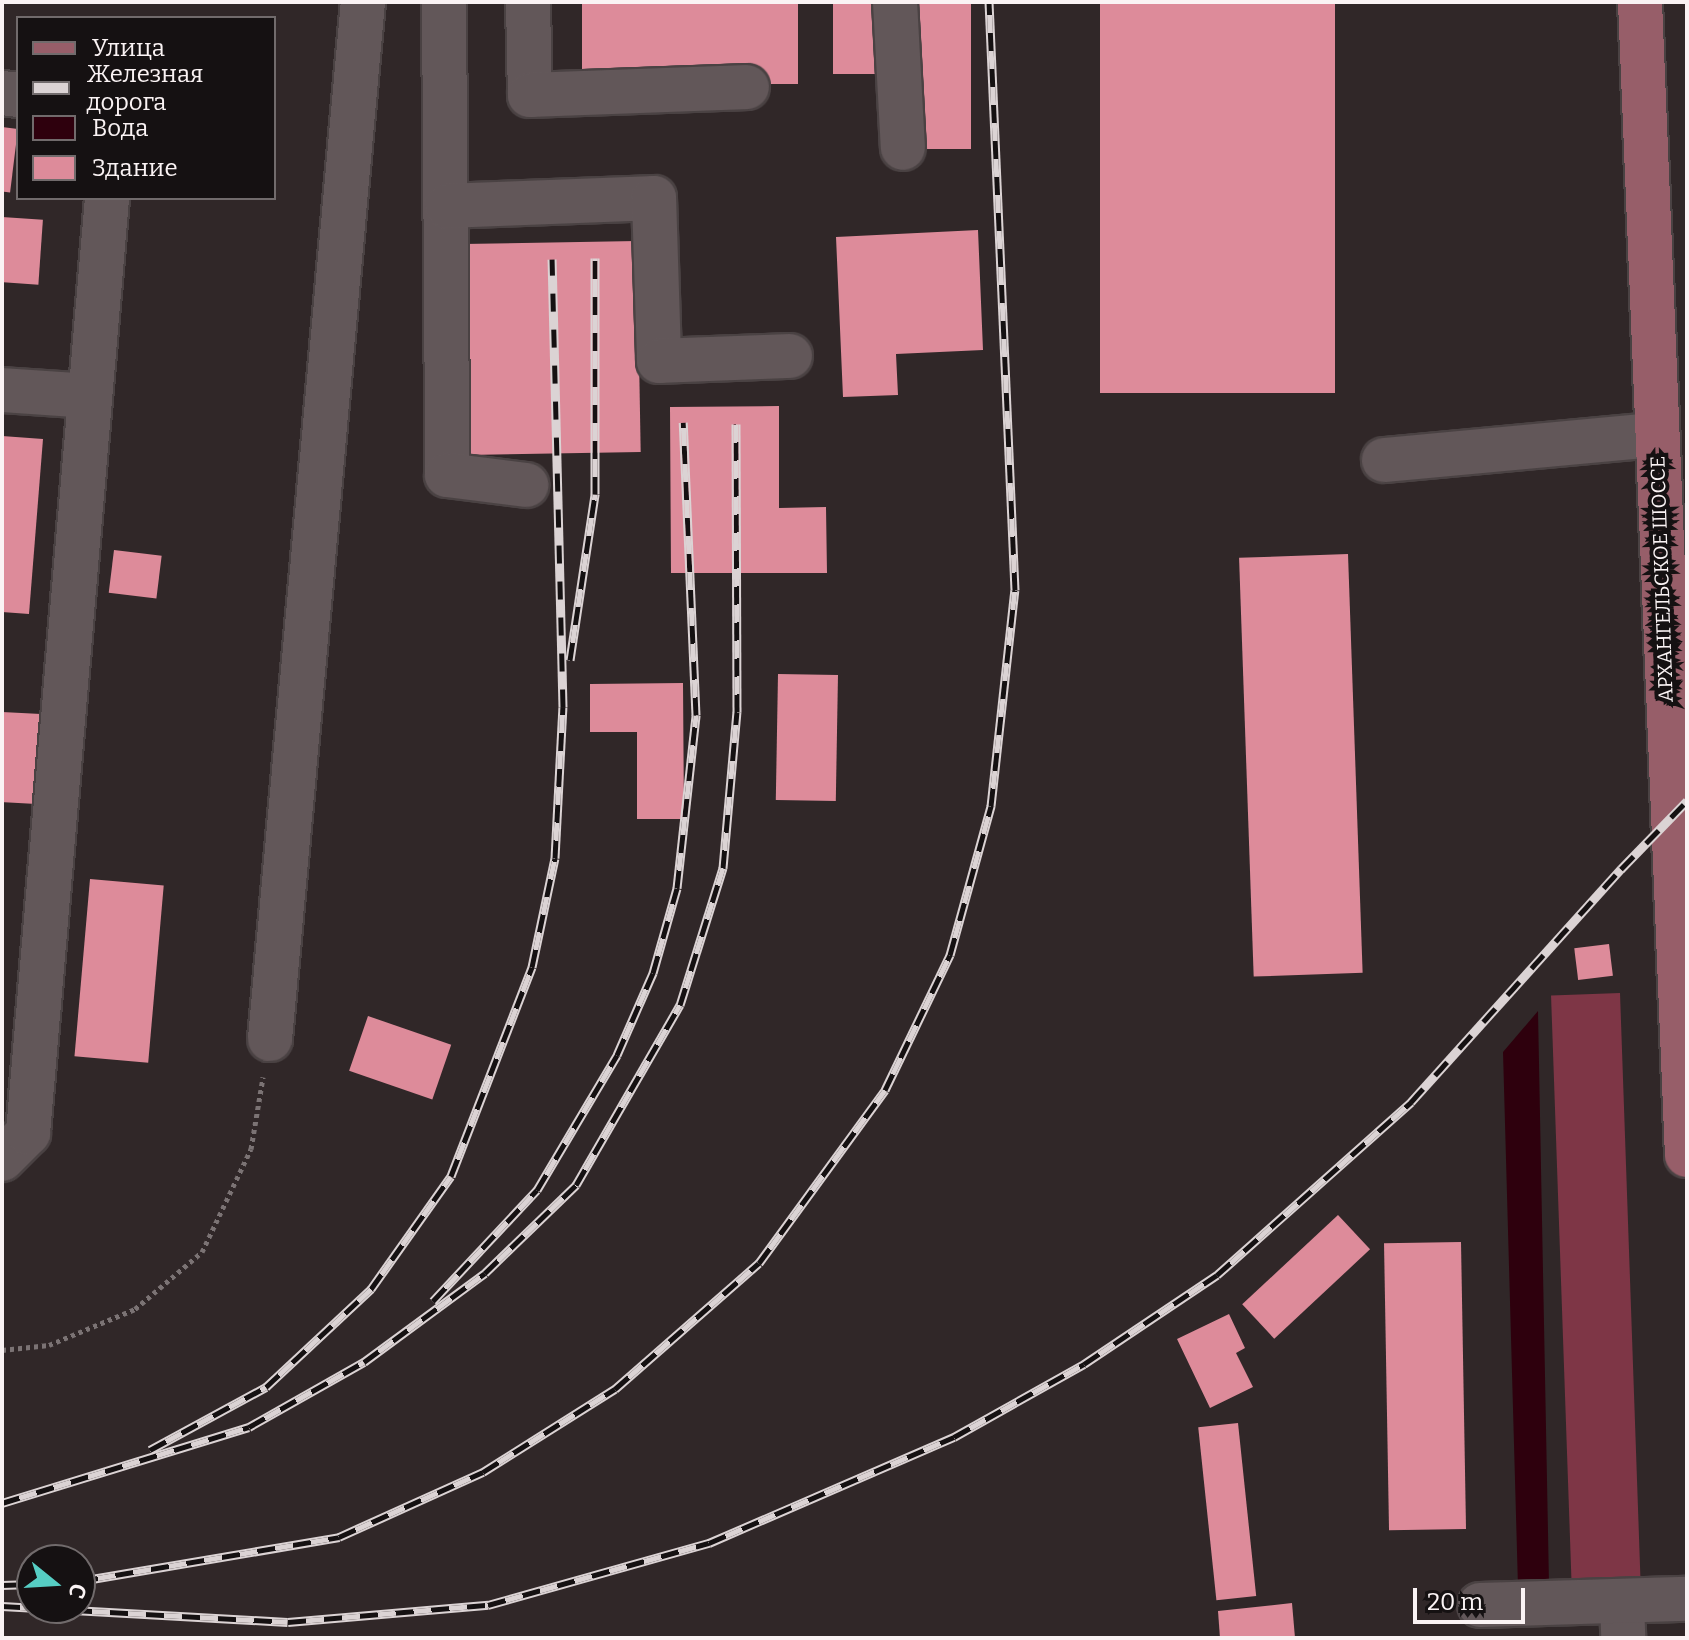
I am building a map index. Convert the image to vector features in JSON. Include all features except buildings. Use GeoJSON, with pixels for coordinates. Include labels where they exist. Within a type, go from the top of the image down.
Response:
{"type":"FeatureCollection","features":[{"type":"Feature","properties":{"kind":"main road","name":"АРХАНГЕЛЬСКОЕ ШОССЕ"},"geometry":{"type":"LineString","coordinates":[[1640,2],[1687,1155]]}},
{"type":"Feature","properties":{"kind":"lane"},"geometry":{"type":"LineString","coordinates":[[270,1039],[363,2]]}},
{"type":"Feature","properties":{"kind":"lane"},"geometry":{"type":"LineString","coordinates":[[444,2],[447,475],[526,485]]}},
{"type":"Feature","properties":{"kind":"lane"},"geometry":{"type":"LineString","coordinates":[[528,2],[530,95],[747,87]]}},
{"type":"Feature","properties":{"kind":"lane"},"geometry":{"type":"LineString","coordinates":[[895,2],[903,148]]}},
{"type":"Feature","properties":{"kind":"lane"},"geometry":{"type":"LineString","coordinates":[[447,206],[654,198],[659,361],[790,356]]}},
{"type":"Feature","properties":{"kind":"lane"},"geometry":{"type":"LineString","coordinates":[[2,1159],[28,1133],[107,200]]}},
{"type":"Feature","properties":{"kind":"lane"},"geometry":{"type":"LineString","coordinates":[[2,390],[90,396]]}},
{"type":"Feature","properties":{"kind":"lane"},"geometry":{"type":"LineString","coordinates":[[1384,460],[1656,435]]}},
{"type":"Feature","properties":{"kind":"lane"},"geometry":{"type":"LineString","coordinates":[[1480,1605],[1622,1620],[1687,1599]]}},
{"type":"Feature","properties":{"kind":"path"},"geometry":{"type":"LineString","coordinates":[[2,1350],[49,1345],[135,1309],[202,1252],[251,1149],[270,1039]]}},
{"type":"Feature","properties":{"kind":"shaded area"},"geometry":{"type":"Polygon","coordinates":[[[1620,993],[1641,1588],[1572,1590],[1551,995],[1620,993]]]}},
{"type":"Feature","properties":{"kind":"water"},"geometry":{"type":"Polygon","coordinates":[[[1538,1011],[1549,1584],[1518,1587],[1503,1052],[1538,1011]]]}},
{"type":"Feature","properties":{"kind":"railway"},"geometry":{"type":"LineString","coordinates":[[96,1578],[339,1537],[483,1472],[615,1389],[759,1263],[885,1090],[950,955],[991,806],[1015,590],[989,2]]}},
{"type":"Feature","properties":{"kind":"railway"},"geometry":{"type":"LineString","coordinates":[[570,660],[595,494],[595,258]]}},
{"type":"Feature","properties":{"kind":"railway"},"geometry":{"type":"LineString","coordinates":[[150,1450],[266,1387],[371,1289],[451,1176],[532,967],[555,858],[563,707],[552,259]]}},
{"type":"Feature","properties":{"kind":"railway"},"geometry":{"type":"LineString","coordinates":[[433,1301],[537,1190],[617,1055],[653,973],[677,888],[696,715],[683,422]]}},
{"type":"Feature","properties":{"kind":"railway"},"geometry":{"type":"LineString","coordinates":[[2,1503],[249,1427],[364,1362],[485,1273],[576,1185],[680,1005],[723,868],[737,712],[736,424]]}},
{"type":"Feature","properties":{"kind":"railway"},"geometry":{"type":"LineString","coordinates":[[2,1606],[288,1622],[488,1605],[709,1543],[954,1437],[1084,1364],[1217,1275],[1411,1102],[1621,869],[1687,801]]}},
{"type":"Feature","properties":{"kind":"railway"},"geometry":{"type":"LineString","coordinates":[[2,1585],[16,1585]]}}]}
